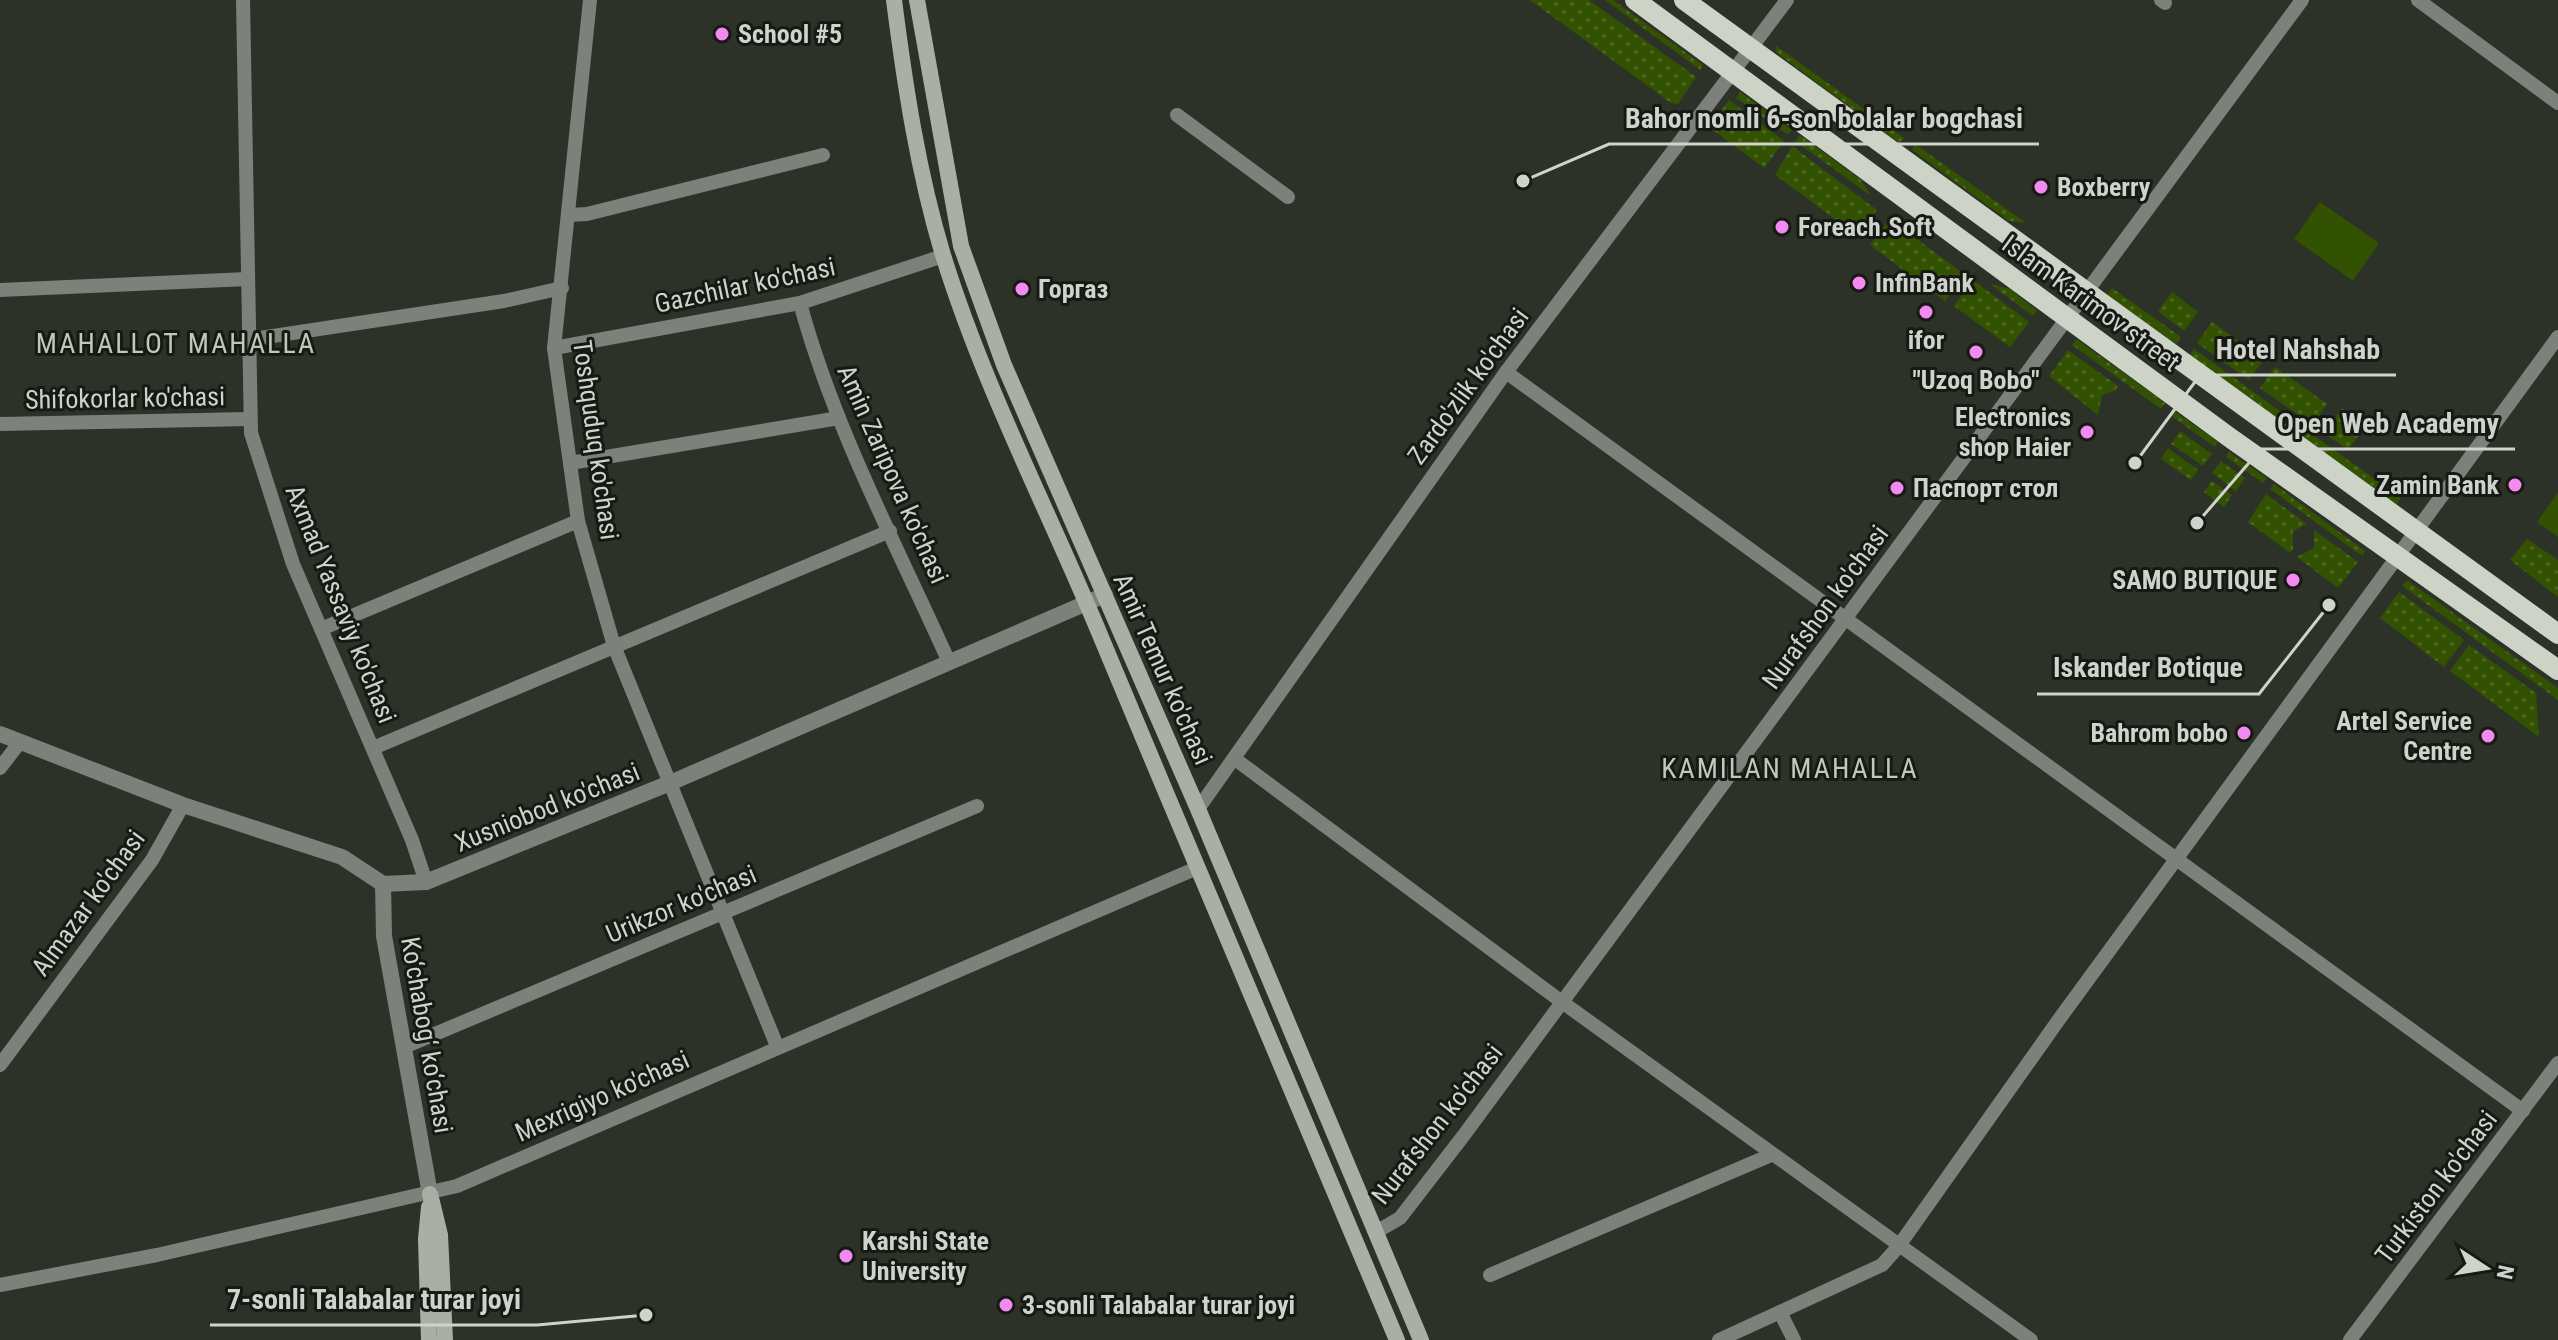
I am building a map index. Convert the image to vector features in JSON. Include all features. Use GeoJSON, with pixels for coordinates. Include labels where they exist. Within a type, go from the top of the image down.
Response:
{"type":"FeatureCollection","features":[{"type":"Feature","properties":{"kind":"main road","name":"Amir Temur ko'chasi"},"geometry":{"type":"LineString","coordinates":[[894,0],[918,156],[943,256],[999,404],[1087,603],[1397,1340]]}},
{"type":"Feature","properties":{"kind":"main road","name":"Amir Temur ko'chasi"},"geometry":{"type":"LineString","coordinates":[[917,0],[961,246],[1004,365],[1198,809],[1421,1340]]}},
{"type":"Feature","properties":{"kind":"main road","name":"Islam Karimov street"},"geometry":{"type":"LineString","coordinates":[[1635,0],[1735,71],[1911,205],[2067,315],[2233,441],[2558,670]]}},
{"type":"Feature","properties":{"kind":"main road","name":"Islam Karimov street"},"geometry":{"type":"LineString","coordinates":[[1684,0],[2558,634]]}},
{"type":"Feature","properties":{"kind":"main road","name":"Ko‘chabog‘ ko‘chasi"},"geometry":{"type":"LineString","coordinates":[[429,1340],[426,1239],[430,1194]]}},
{"type":"Feature","properties":{"kind":"main road","name":"Ko‘chabog‘ ko‘chasi"},"geometry":{"type":"LineString","coordinates":[[430,1194],[440,1235],[445,1340]]}},
{"type":"Feature","properties":{"kind":"street","name":"Axmad Yassaviy ko'chasi"},"geometry":{"type":"LineString","coordinates":[[243,0],[251,433],[293,564],[412,840],[426,882]]}},
{"type":"Feature","properties":{"kind":"street","name":"Toshquduq ko'chasi"},"geometry":{"type":"LineString","coordinates":[[590,0],[554,348],[578,521],[614,646],[777,1046]]}},
{"type":"Feature","properties":{"kind":"street","name":"Zardo'zlik ko'chasi"},"geometry":{"type":"LineString","coordinates":[[1198,809],[1506,372],[1787,0]]}},
{"type":"Feature","properties":{"kind":"street","name":"Nurafshon ko'chasi"},"geometry":{"type":"LineString","coordinates":[[1376,1232],[1400,1218],[1847,620],[2067,315],[2302,0]]}},
{"type":"Feature","properties":{"kind":"street"},"geometry":{"type":"LineString","coordinates":[[2418,0],[2558,103]]}},
{"type":"Feature","properties":{"kind":"street"},"geometry":{"type":"LineString","coordinates":[[1177,115],[1288,197]]}},
{"type":"Feature","properties":{"kind":"street"},"geometry":{"type":"LineString","coordinates":[[569,215],[587,214],[823,155]]}},
{"type":"Feature","properties":{"kind":"street","name":"Gazchilar ko'chasi"},"geometry":{"type":"LineString","coordinates":[[554,348],[800,303],[943,256]]}},
{"type":"Feature","properties":{"kind":"street"},"geometry":{"type":"LineString","coordinates":[[0,290],[248,279]]}},
{"type":"Feature","properties":{"kind":"street"},"geometry":{"type":"LineString","coordinates":[[247,340],[504,301],[562,288]]}},
{"type":"Feature","properties":{"kind":"street","name":"Amin Zaripova ko'chasi"},"geometry":{"type":"LineString","coordinates":[[800,303],[813,350],[839,418],[949,662]]}},
{"type":"Feature","properties":{"kind":"street"},"geometry":{"type":"LineString","coordinates":[[1719,1340],[1882,1265],[1898,1247],[2558,337]]}},
{"type":"Feature","properties":{"kind":"street"},"geometry":{"type":"LineString","coordinates":[[1506,372],[2523,1111]]}},
{"type":"Feature","properties":{"kind":"street"},"geometry":{"type":"LineString","coordinates":[[570,463],[839,418]]}},
{"type":"Feature","properties":{"kind":"street","name":"Shifokorlar ko'chasi"},"geometry":{"type":"LineString","coordinates":[[0,424],[250,419]]}},
{"type":"Feature","properties":{"kind":"street"},"geometry":{"type":"LineString","coordinates":[[321,629],[578,521]]}},
{"type":"Feature","properties":{"kind":"street"},"geometry":{"type":"LineString","coordinates":[[373,748],[890,531]]}},
{"type":"Feature","properties":{"kind":"street","name":"Xusniobod ko'chasi"},"geometry":{"type":"LineString","coordinates":[[383,884],[426,882],[670,783],[1105,595]]}},
{"type":"Feature","properties":{"kind":"street"},"geometry":{"type":"LineString","coordinates":[[0,734],[183,805],[342,857],[383,884]]}},
{"type":"Feature","properties":{"kind":"street"},"geometry":{"type":"LineString","coordinates":[[0,768],[20,742]]}},
{"type":"Feature","properties":{"kind":"street"},"geometry":{"type":"LineString","coordinates":[[1235,759],[1771,1155],[2031,1340]]}},
{"type":"Feature","properties":{"kind":"street","name":"Almazar ko'chasi"},"geometry":{"type":"LineString","coordinates":[[0,1065],[152,860],[183,805]]}},
{"type":"Feature","properties":{"kind":"street","name":"Urikzor ko'chasi"},"geometry":{"type":"LineString","coordinates":[[404,1047],[977,806]]}},
{"type":"Feature","properties":{"kind":"street","name":"Mexrigiyo ko'chasi"},"geometry":{"type":"LineString","coordinates":[[0,1285],[157,1255],[457,1186],[1197,868]]}},
{"type":"Feature","properties":{"kind":"street","name":"Ko‘chabog‘ ko‘chasi"},"geometry":{"type":"LineString","coordinates":[[383,884],[384,936],[430,1194]]}},
{"type":"Feature","properties":{"kind":"street","name":"Turkiston ko'chasi"},"geometry":{"type":"LineString","coordinates":[[2350,1340],[2558,1063]]}},
{"type":"Feature","properties":{"kind":"street"},"geometry":{"type":"LineString","coordinates":[[1490,1275],[1771,1155]]}},
{"type":"Feature","properties":{"kind":"street"},"geometry":{"type":"LineString","coordinates":[[1780,1312],[1794,1340]]}},
{"type":"Feature","properties":{"kind":"green space"},"geometry":{"type":"Polygon","coordinates":[[[1530,0],[1589,0],[1696,77],[1678,104],[1671,103],[1530,0]]]}},
{"type":"Feature","properties":{"kind":"green space"},"geometry":{"type":"Polygon","coordinates":[[[1605,0],[1613,0],[1703,65],[1700,70],[1605,0]]]}},
{"type":"Feature","properties":{"kind":"green space"},"geometry":{"type":"Polygon","coordinates":[[[1775,45],[1904,138],[1899,143],[1777,53],[1775,45]]]}},
{"type":"Feature","properties":{"kind":"green space"},"geometry":{"type":"Polygon","coordinates":[[[1740,92],[1792,130],[1788,135],[1736,98],[1740,92]]]}},
{"type":"Feature","properties":{"kind":"green space"},"geometry":{"type":"Polygon","coordinates":[[[1729,100],[1784,141],[1764,168],[1709,127],[1729,100]]]}},
{"type":"Feature","properties":{"kind":"green space"},"geometry":{"type":"Polygon","coordinates":[[[1800,135],[1861,180],[1871,196],[1795,141],[1800,135]]]}},
{"type":"Feature","properties":{"kind":"green space"},"geometry":{"type":"Polygon","coordinates":[[[1915,144],[2026,223],[2009,221],[1912,150],[1915,144]]]}},
{"type":"Feature","properties":{"kind":"green space"},"geometry":{"type":"Polygon","coordinates":[[[1792,146],[1877,210],[1858,236],[1775,175],[1792,146]]]}},
{"type":"Feature","properties":{"kind":"green space"},"geometry":{"type":"Polygon","coordinates":[[[2320,202],[2379,243],[2353,281],[2294,239],[2320,202]]]}},
{"type":"Feature","properties":{"kind":"green space"},"geometry":{"type":"Polygon","coordinates":[[[1890,219],[1965,275],[1945,301],[1870,245],[1890,219]]]}},
{"type":"Feature","properties":{"kind":"green space"},"geometry":{"type":"Polygon","coordinates":[[[1973,280],[2029,322],[2010,347],[1954,306],[1973,280]]]}},
{"type":"Feature","properties":{"kind":"green space"},"geometry":{"type":"Polygon","coordinates":[[[1990,284],[2010,289],[2037,311],[2033,316],[1990,284]]]}},
{"type":"Feature","properties":{"kind":"green space"},"geometry":{"type":"Polygon","coordinates":[[[2112,288],[2181,337],[2176,344],[2107,295],[2112,288]]]}},
{"type":"Feature","properties":{"kind":"green space"},"geometry":{"type":"Polygon","coordinates":[[[2172,292],[2198,312],[2184,331],[2158,311],[2172,292]]]}},
{"type":"Feature","properties":{"kind":"green space"},"geometry":{"type":"Polygon","coordinates":[[[2212,322],[2264,359],[2249,380],[2197,343],[2212,322]]]}},
{"type":"Feature","properties":{"kind":"green space"},"geometry":{"type":"Polygon","coordinates":[[[2076,339],[2165,403],[2161,409],[2072,345],[2076,339]]]}},
{"type":"Feature","properties":{"kind":"green space"},"geometry":{"type":"Polygon","coordinates":[[[2194,349],[2401,498],[2396,505],[2189,356],[2194,349]]]}},
{"type":"Feature","properties":{"kind":"green space"},"geometry":{"type":"Polygon","coordinates":[[[2068,350],[2118,386],[2115,391],[2102,395],[2098,415],[2049,376],[2068,350]]]}},
{"type":"Feature","properties":{"kind":"green space"},"geometry":{"type":"Polygon","coordinates":[[[2275,367],[2327,404],[2312,425],[2260,388],[2275,367]]]}},
{"type":"Feature","properties":{"kind":"green space"},"geometry":{"type":"Polygon","coordinates":[[[2342,408],[2366,425],[2348,450],[2324,433],[2342,408]]]}},
{"type":"Feature","properties":{"kind":"green space"},"geometry":{"type":"Polygon","coordinates":[[[2173,410],[2218,442],[2215,447],[2170,415],[2173,410]]]}},
{"type":"Feature","properties":{"kind":"green space"},"geometry":{"type":"Polygon","coordinates":[[[2180,431],[2212,454],[2203,466],[2171,444],[2180,431]]]}},
{"type":"Feature","properties":{"kind":"green space"},"geometry":{"type":"Polygon","coordinates":[[[2168,448],[2198,470],[2191,480],[2161,459],[2168,448]]]}},
{"type":"Feature","properties":{"kind":"green space"},"geometry":{"type":"Polygon","coordinates":[[[2229,452],[2267,478],[2263,483],[2226,457],[2229,452]]]}},
{"type":"Feature","properties":{"kind":"green space"},"geometry":{"type":"Polygon","coordinates":[[[2221,461],[2245,478],[2236,491],[2212,473],[2221,461]]]}},
{"type":"Feature","properties":{"kind":"green space"},"geometry":{"type":"Polygon","coordinates":[[[2212,481],[2232,495],[2224,507],[2204,492],[2212,481]]]}},
{"type":"Feature","properties":{"kind":"green space"},"geometry":{"type":"Polygon","coordinates":[[[2274,484],[2365,551],[2362,556],[2270,489],[2274,484]]]}},
{"type":"Feature","properties":{"kind":"green space"},"geometry":{"type":"Polygon","coordinates":[[[2558,493],[2558,537],[2537,522],[2558,493]]]}},
{"type":"Feature","properties":{"kind":"green space"},"geometry":{"type":"Polygon","coordinates":[[[2266,494],[2307,524],[2293,531],[2293,549],[2290,553],[2248,522],[2266,494]]]}},
{"type":"Feature","properties":{"kind":"green space"},"geometry":{"type":"Polygon","coordinates":[[[2314,530],[2358,562],[2338,588],[2297,557],[2314,548],[2314,530]]]}},
{"type":"Feature","properties":{"kind":"green space"},"geometry":{"type":"Polygon","coordinates":[[[2527,539],[2558,560],[2558,597],[2510,560],[2527,539]]]}},
{"type":"Feature","properties":{"kind":"green space"},"geometry":{"type":"Polygon","coordinates":[[[2407,580],[2558,688],[2558,700],[2402,586],[2407,580]]]}},
{"type":"Feature","properties":{"kind":"green space"},"geometry":{"type":"Polygon","coordinates":[[[2399,592],[2464,640],[2444,667],[2380,618],[2399,592]]]}},
{"type":"Feature","properties":{"kind":"green space"},"geometry":{"type":"Polygon","coordinates":[[[2469,645],[2536,693],[2539,737],[2450,671],[2469,645]]]}},
{"type":"Feature","properties":{"kind":"place","name":"School #5"},"geometry":{"type":"Point","coordinates":[722,34]}},
{"type":"Feature","properties":{"kind":"place","name":"Bahor nomli 6-son bolalar bogchasi"},"geometry":{"type":"Point","coordinates":[1523,181]}},
{"type":"Feature","properties":{"kind":"place","name":"Boxberry"},"geometry":{"type":"Point","coordinates":[2041,187]}},
{"type":"Feature","properties":{"kind":"place","name":"Foreach.Soft"},"geometry":{"type":"Point","coordinates":[1782,227]}},
{"type":"Feature","properties":{"kind":"place","name":"InfinBank"},"geometry":{"type":"Point","coordinates":[1859,283]}},
{"type":"Feature","properties":{"kind":"place","name":"Горгаз"},"geometry":{"type":"Point","coordinates":[1022,289]}},
{"type":"Feature","properties":{"kind":"place","name":"ifor"},"geometry":{"type":"Point","coordinates":[1926,312]}},
{"type":"Feature","properties":{"kind":"place","name":"\"Uzoq Bobo\""},"geometry":{"type":"Point","coordinates":[1976,352]}},
{"type":"Feature","properties":{"kind":"place","name":"Electronics shop Haier"},"geometry":{"type":"Point","coordinates":[2087,432]}},
{"type":"Feature","properties":{"kind":"place","name":"Hotel Nahshab"},"geometry":{"type":"Point","coordinates":[2135,463]}},
{"type":"Feature","properties":{"kind":"place","name":"Zamin Bank"},"geometry":{"type":"Point","coordinates":[2515,485]}},
{"type":"Feature","properties":{"kind":"place","name":"Паспорт стол"},"geometry":{"type":"Point","coordinates":[1897,488]}},
{"type":"Feature","properties":{"kind":"place","name":"Open Web Academy"},"geometry":{"type":"Point","coordinates":[2197,523]}},
{"type":"Feature","properties":{"kind":"place","name":"SAMO BUTIQUE"},"geometry":{"type":"Point","coordinates":[2293,580]}},
{"type":"Feature","properties":{"kind":"place","name":"Iskander Botique"},"geometry":{"type":"Point","coordinates":[2329,605]}},
{"type":"Feature","properties":{"kind":"place","name":"Bahrom bobo"},"geometry":{"type":"Point","coordinates":[2244,733]}},
{"type":"Feature","properties":{"kind":"place","name":"Artel Service Centre"},"geometry":{"type":"Point","coordinates":[2488,736]}},
{"type":"Feature","properties":{"kind":"place","name":"Karshi State University"},"geometry":{"type":"Point","coordinates":[846,1256]}},
{"type":"Feature","properties":{"kind":"place","name":"3-sonli Talabalar turar joyi"},"geometry":{"type":"Point","coordinates":[1006,1305]}},
{"type":"Feature","properties":{"kind":"place","name":"7-sonli Talabalar turar joyi"},"geometry":{"type":"Point","coordinates":[646,1315]}},
{"type":"Feature","properties":{"kind":"district","name":"MAHALLOT MAHALLA"},"geometry":{"type":"Point","coordinates":[176,343]}},
{"type":"Feature","properties":{"kind":"district","name":"KAMILAN MAHALLA"},"geometry":{"type":"Point","coordinates":[1790,768]}}]}
